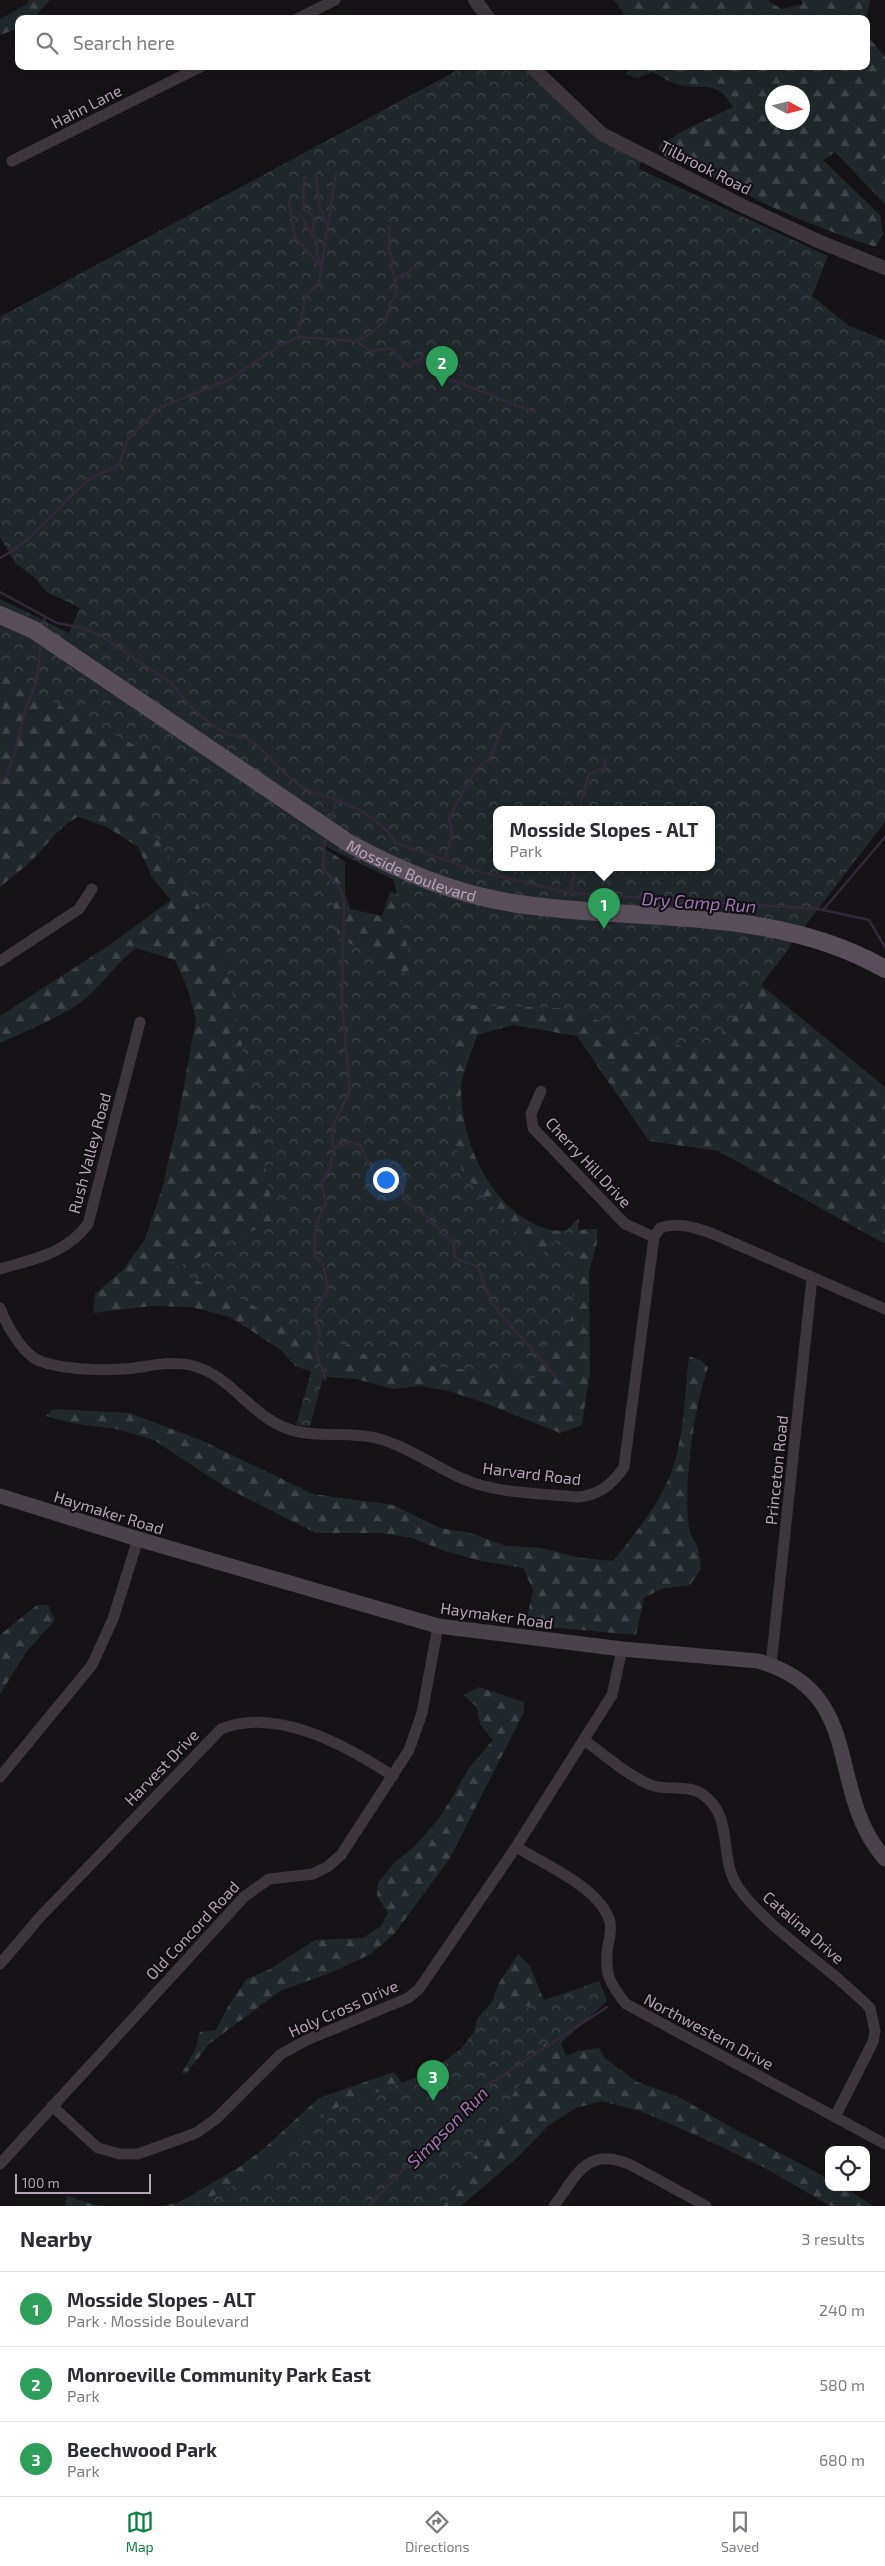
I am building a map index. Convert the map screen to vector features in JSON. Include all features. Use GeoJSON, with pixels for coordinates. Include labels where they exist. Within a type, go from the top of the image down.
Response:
{"type":"FeatureCollection","features":[{"type":"Feature","properties":{"kind":"main road","name":"Mosside Boulevard"},"geometry":{"type":"LineString","coordinates":[[0,615],[34,630],[350,844],[402,871],[448,888],[514,903],[732,922],[784,932],[827,944],[885,969]]}},
{"type":"Feature","properties":{"kind":"main road","name":"Haymaker Road"},"geometry":{"type":"LineString","coordinates":[[0,1496],[138,1539],[438,1626],[622,1649],[758,1661],[771,1665],[790,1673],[806,1684],[820,1699],[832,1721],[854,1807],[872,1844],[885,1859]]}},
{"type":"Feature","properties":{"kind":"street"},"geometry":{"type":"LineString","coordinates":[[306,15],[335,0]]}},
{"type":"Feature","properties":{"kind":"street"},"geometry":{"type":"LineString","coordinates":[[475,0],[486,15]]}},
{"type":"Feature","properties":{"kind":"street","name":"Hahn Lane"},"geometry":{"type":"LineString","coordinates":[[12,161],[194,70]]}},
{"type":"Feature","properties":{"kind":"street","name":"Tilbrook Road"},"geometry":{"type":"LineString","coordinates":[[535,70],[602,134],[743,206],[818,241],[885,268]]}},
{"type":"Feature","properties":{"kind":"street"},"geometry":{"type":"LineString","coordinates":[[0,961],[79,909],[92,889]]}},
{"type":"Feature","properties":{"kind":"street","name":"Rush Valley Road"},"geometry":{"type":"LineString","coordinates":[[0,1269],[56,1253],[74,1241],[88,1224],[140,1022]]}},
{"type":"Feature","properties":{"kind":"street","name":"Cherry Hill Drive"},"geometry":{"type":"LineString","coordinates":[[541,1091],[531,1114],[533,1128],[626,1224],[654,1237]]}},
{"type":"Feature","properties":{"kind":"street"},"geometry":{"type":"LineString","coordinates":[[654,1237],[660,1228],[673,1225],[685,1225],[711,1233],[885,1309]]}},
{"type":"Feature","properties":{"kind":"street","name":"Harvard Road"},"geometry":{"type":"LineString","coordinates":[[0,1308],[3,1324],[30,1355],[39,1361],[66,1366],[120,1370],[168,1362],[190,1365],[214,1374],[257,1413],[286,1428],[316,1434],[373,1438],[397,1444],[462,1479],[481,1485],[587,1496],[610,1485],[624,1467],[654,1237]]}},
{"type":"Feature","properties":{"kind":"street","name":"Princeton Road"},"geometry":{"type":"LineString","coordinates":[[771,1665],[812,1278]]}},
{"type":"Feature","properties":{"kind":"street"},"geometry":{"type":"LineString","coordinates":[[0,1777],[92,1665],[113,1619],[138,1539]]}},
{"type":"Feature","properties":{"kind":"street","name":"Old Concord Road"},"geometry":{"type":"LineString","coordinates":[[0,2164],[244,1897],[269,1879],[313,1874],[327,1867],[341,1855],[393,1776],[417,1733],[438,1626]]}},
{"type":"Feature","properties":{"kind":"street","name":"Holy Cross Drive"},"geometry":{"type":"LineString","coordinates":[[52,2106],[98,2148],[120,2154],[138,2154],[196,2133],[216,2119],[281,2054],[307,2040],[408,1998],[419,1989],[516,1847],[612,1695],[622,1649]]}},
{"type":"Feature","properties":{"kind":"street","name":"Harvest Drive"},"geometry":{"type":"LineString","coordinates":[[0,1964],[41,1916],[221,1729],[237,1722],[262,1721],[303,1732],[340,1744],[393,1776]]}},
{"type":"Feature","properties":{"kind":"street","name":"Catalina Drive"},"geometry":{"type":"LineString","coordinates":[[584,1740],[653,1786],[692,1790],[701,1793],[711,1802],[724,1826],[731,1873],[738,1887],[761,1913],[870,2008],[875,2031],[874,2042],[835,2117]]}},
{"type":"Feature","properties":{"kind":"street","name":"Northwestern Drive"},"geometry":{"type":"LineString","coordinates":[[516,1847],[591,1892],[603,1907],[610,1922],[606,1960],[607,1976],[626,2004],[885,2144]]}},
{"type":"Feature","properties":{"kind":"street"},"geometry":{"type":"LineString","coordinates":[[554,2206],[584,2165],[593,2159],[604,2157],[618,2159],[706,2206]]}},
{"type":"Feature","properties":{"kind":"green space"},"geometry":{"type":"Polygon","coordinates":[[[29,0],[50,0],[37,15],[15,15],[15,29],[0,35],[0,19],[27,4],[29,0]]]}},
{"type":"Feature","properties":{"kind":"green space"},"geometry":{"type":"Polygon","coordinates":[[[614,0],[767,0],[781,9],[803,4],[801,0],[870,0],[867,15],[623,15],[614,0]]]}},
{"type":"Feature","properties":{"kind":"green space"},"geometry":{"type":"Polygon","coordinates":[[[870,39],[885,57],[885,204],[835,152],[823,160],[880,215],[883,234],[876,247],[785,213],[664,156],[658,146],[687,129],[733,107],[723,94],[713,88],[677,84],[653,72],[637,78],[625,74],[630,70],[870,70],[870,39]]]}},
{"type":"Feature","properties":{"kind":"green space"},"geometry":{"type":"Polygon","coordinates":[[[458,70],[535,70],[602,134],[643,155],[639,169],[828,256],[812,296],[849,326],[885,340],[885,822],[706,1054],[558,1008],[470,1005],[455,1020],[448,1118],[463,1174],[539,1257],[579,1218],[569,1343],[539,1346],[535,1378],[373,1359],[349,1345],[332,1344],[310,1426],[296,1425],[319,1344],[306,1341],[248,1302],[171,1270],[275,1220],[229,977],[198,904],[138,809],[189,774],[0,674],[0,599],[69,633],[80,608],[47,592],[34,577],[15,563],[0,537],[0,317],[458,70]],[[325,846],[338,937],[413,977],[394,880],[325,846]]]}},
{"type":"Feature","properties":{"kind":"green space"},"geometry":{"type":"Polygon","coordinates":[[[0,631],[345,862],[345,893],[350,909],[382,916],[390,892],[425,899],[790,947],[761,985],[885,1087],[885,1244],[718,1151],[649,1141],[577,1036],[513,1025],[477,1035],[462,1083],[462,1110],[474,1153],[483,1173],[510,1208],[528,1220],[547,1229],[565,1231],[597,1229],[597,1243],[589,1271],[590,1371],[582,1425],[560,1433],[485,1403],[449,1391],[420,1386],[393,1389],[356,1379],[327,1377],[295,1366],[281,1350],[230,1317],[191,1307],[152,1306],[93,1313],[95,1294],[123,1270],[145,1239],[162,1189],[177,1124],[196,1019],[188,990],[175,960],[136,948],[83,1001],[47,1022],[0,1043],[0,1016],[108,946],[171,900],[153,879],[138,847],[107,827],[78,817],[57,832],[27,865],[0,887],[0,631]]]}},
{"type":"Feature","properties":{"kind":"green space"},"geometry":{"type":"Polygon","coordinates":[[[689,1356],[702,1361],[708,1368],[694,1424],[687,1491],[689,1528],[698,1549],[701,1569],[690,1585],[661,1589],[644,1598],[636,1635],[549,1627],[526,1622],[533,1590],[523,1568],[481,1561],[445,1551],[412,1538],[382,1533],[316,1533],[225,1487],[154,1440],[116,1429],[71,1423],[46,1416],[53,1409],[130,1413],[203,1441],[313,1494],[393,1505],[440,1528],[471,1533],[506,1546],[541,1548],[581,1558],[613,1561],[654,1507],[672,1471],[682,1429],[689,1356]]]}},
{"type":"Feature","properties":{"kind":"green space"},"geometry":{"type":"Polygon","coordinates":[[[37,1605],[48,1605],[55,1620],[27,1651],[0,1694],[0,1635],[37,1605]]]}},
{"type":"Feature","properties":{"kind":"green space"},"geometry":{"type":"Polygon","coordinates":[[[479,1687],[524,1702],[524,1712],[450,1858],[395,1933],[371,1954],[330,1973],[280,1991],[209,2044],[186,2074],[182,2073],[195,2050],[200,2032],[216,2030],[229,2005],[247,1979],[270,1969],[315,1940],[363,1938],[381,1926],[388,1913],[377,1896],[378,1883],[394,1863],[414,1847],[441,1816],[469,1768],[493,1740],[480,1724],[477,1707],[463,1695],[479,1687]]]}},
{"type":"Feature","properties":{"kind":"green space"},"geometry":{"type":"Polygon","coordinates":[[[518,1954],[530,1966],[566,2056],[579,2051],[599,2048],[605,2058],[637,2082],[679,2097],[825,2177],[825,2191],[850,2191],[873,2206],[830,2206],[765,2168],[709,2141],[643,2112],[602,2101],[576,2108],[549,2125],[517,2158],[461,2206],[160,2206],[178,2203],[241,2166],[262,2150],[319,2098],[394,2072],[406,2089],[470,2053],[477,2019],[492,2002],[499,1983],[518,1954]]]}},
{"type":"Feature","properties":{"kind":"green space"},"geometry":{"type":"Polygon","coordinates":[[[599,1981],[607,2001],[556,2048],[545,2043],[444,2206],[192,2206],[257,2174],[300,2131],[336,2108],[430,2072],[462,2048],[486,2015],[494,2018],[599,1981]]]}},
{"type":"Feature","properties":{"kind":"green space"},"geometry":{"type":"Polygon","coordinates":[[[67,2196],[91,2204],[108,2206],[65,2206],[67,2196]]]}},
{"type":"Feature","properties":{"kind":"waterway"},"geometry":{"type":"LineString","coordinates":[[297,337],[306,296],[319,282],[336,173]]}},
{"type":"Feature","properties":{"kind":"waterway"},"geometry":{"type":"LineString","coordinates":[[316,174],[319,204],[328,226]]}},
{"type":"Feature","properties":{"kind":"waterway"},"geometry":{"type":"LineString","coordinates":[[304,177],[303,209],[314,216],[312,235],[318,242],[316,251],[321,266]]}},
{"type":"Feature","properties":{"kind":"waterway"},"geometry":{"type":"LineString","coordinates":[[289,202],[295,237],[320,266]]}},
{"type":"Feature","properties":{"kind":"waterway"},"geometry":{"type":"LineString","coordinates":[[301,215],[311,234]]}},
{"type":"Feature","properties":{"kind":"waterway"},"geometry":{"type":"LineString","coordinates":[[389,227],[389,251],[393,259],[391,268],[395,279]]}},
{"type":"Feature","properties":{"kind":"waterway"},"geometry":{"type":"LineString","coordinates":[[356,341],[375,330],[383,322],[392,299],[396,295],[395,279],[420,265]]}},
{"type":"Feature","properties":{"kind":"waterway"},"geometry":{"type":"LineString","coordinates":[[0,558],[24,542],[85,483],[119,465],[128,439],[159,408],[230,379],[276,348],[297,337],[356,341],[370,351],[391,348],[407,366],[424,357],[447,378],[534,412]]}},
{"type":"Feature","properties":{"kind":"waterway","name":"Dry Camp Run"},"geometry":{"type":"LineString","coordinates":[[0,592],[57,623],[83,628],[99,635],[171,683],[189,705],[212,725],[230,735],[246,738],[254,743],[287,776],[304,788],[338,800],[363,812],[385,829],[396,843],[477,871],[570,893],[819,909],[869,920],[885,947]]}},
{"type":"Feature","properties":{"kind":"waterway"},"geometry":{"type":"LineString","coordinates":[[43,627],[45,617]]}},
{"type":"Feature","properties":{"kind":"waterway"},"geometry":{"type":"LineString","coordinates":[[0,783],[5,778],[14,755],[25,711],[36,683],[41,645]]}},
{"type":"Feature","properties":{"kind":"waterway"},"geometry":{"type":"LineString","coordinates":[[445,860],[452,833],[449,818],[475,770],[491,757],[504,724]]}},
{"type":"Feature","properties":{"kind":"waterway"},"geometry":{"type":"LineString","coordinates":[[580,806],[589,774],[605,768],[605,759]]}},
{"type":"Feature","properties":{"kind":"waterway"},"geometry":{"type":"LineString","coordinates":[[330,821],[337,800]]}},
{"type":"Feature","properties":{"kind":"waterway"},"geometry":{"type":"LineString","coordinates":[[325,837],[323,868],[341,890],[344,902],[342,1006],[350,1090],[331,1131],[334,1148],[330,1168],[322,1183],[326,1204],[320,1216],[314,1243],[315,1257],[323,1263],[328,1290],[315,1311],[320,1336],[315,1349],[325,1379]]}},
{"type":"Feature","properties":{"kind":"waterway"},"geometry":{"type":"LineString","coordinates":[[823,910],[885,837]]}},
{"type":"Feature","properties":{"kind":"waterway"},"geometry":{"type":"LineString","coordinates":[[570,893],[575,871]]}},
{"type":"Feature","properties":{"kind":"waterway"},"geometry":{"type":"LineString","coordinates":[[334,1148],[350,1142],[360,1145],[375,1177],[401,1184],[406,1202],[420,1211],[453,1242],[455,1258],[478,1267],[492,1304],[563,1385]]}},
{"type":"Feature","properties":{"kind":"waterway","name":"Simpson Run"},"geometry":{"type":"LineString","coordinates":[[369,2206],[477,2092],[607,2007]]}},
{"type":"Feature","properties":{"kind":"place","name":"Monroeville Community Park East"},"geometry":{"type":"Point","coordinates":[442,387]}},
{"type":"Feature","properties":{"kind":"place","name":"Mosside Slopes - ALT"},"geometry":{"type":"Point","coordinates":[604,929]}},
{"type":"Feature","properties":{"kind":"place","name":"Beechwood Park"},"geometry":{"type":"Point","coordinates":[433,2101]}}]}
